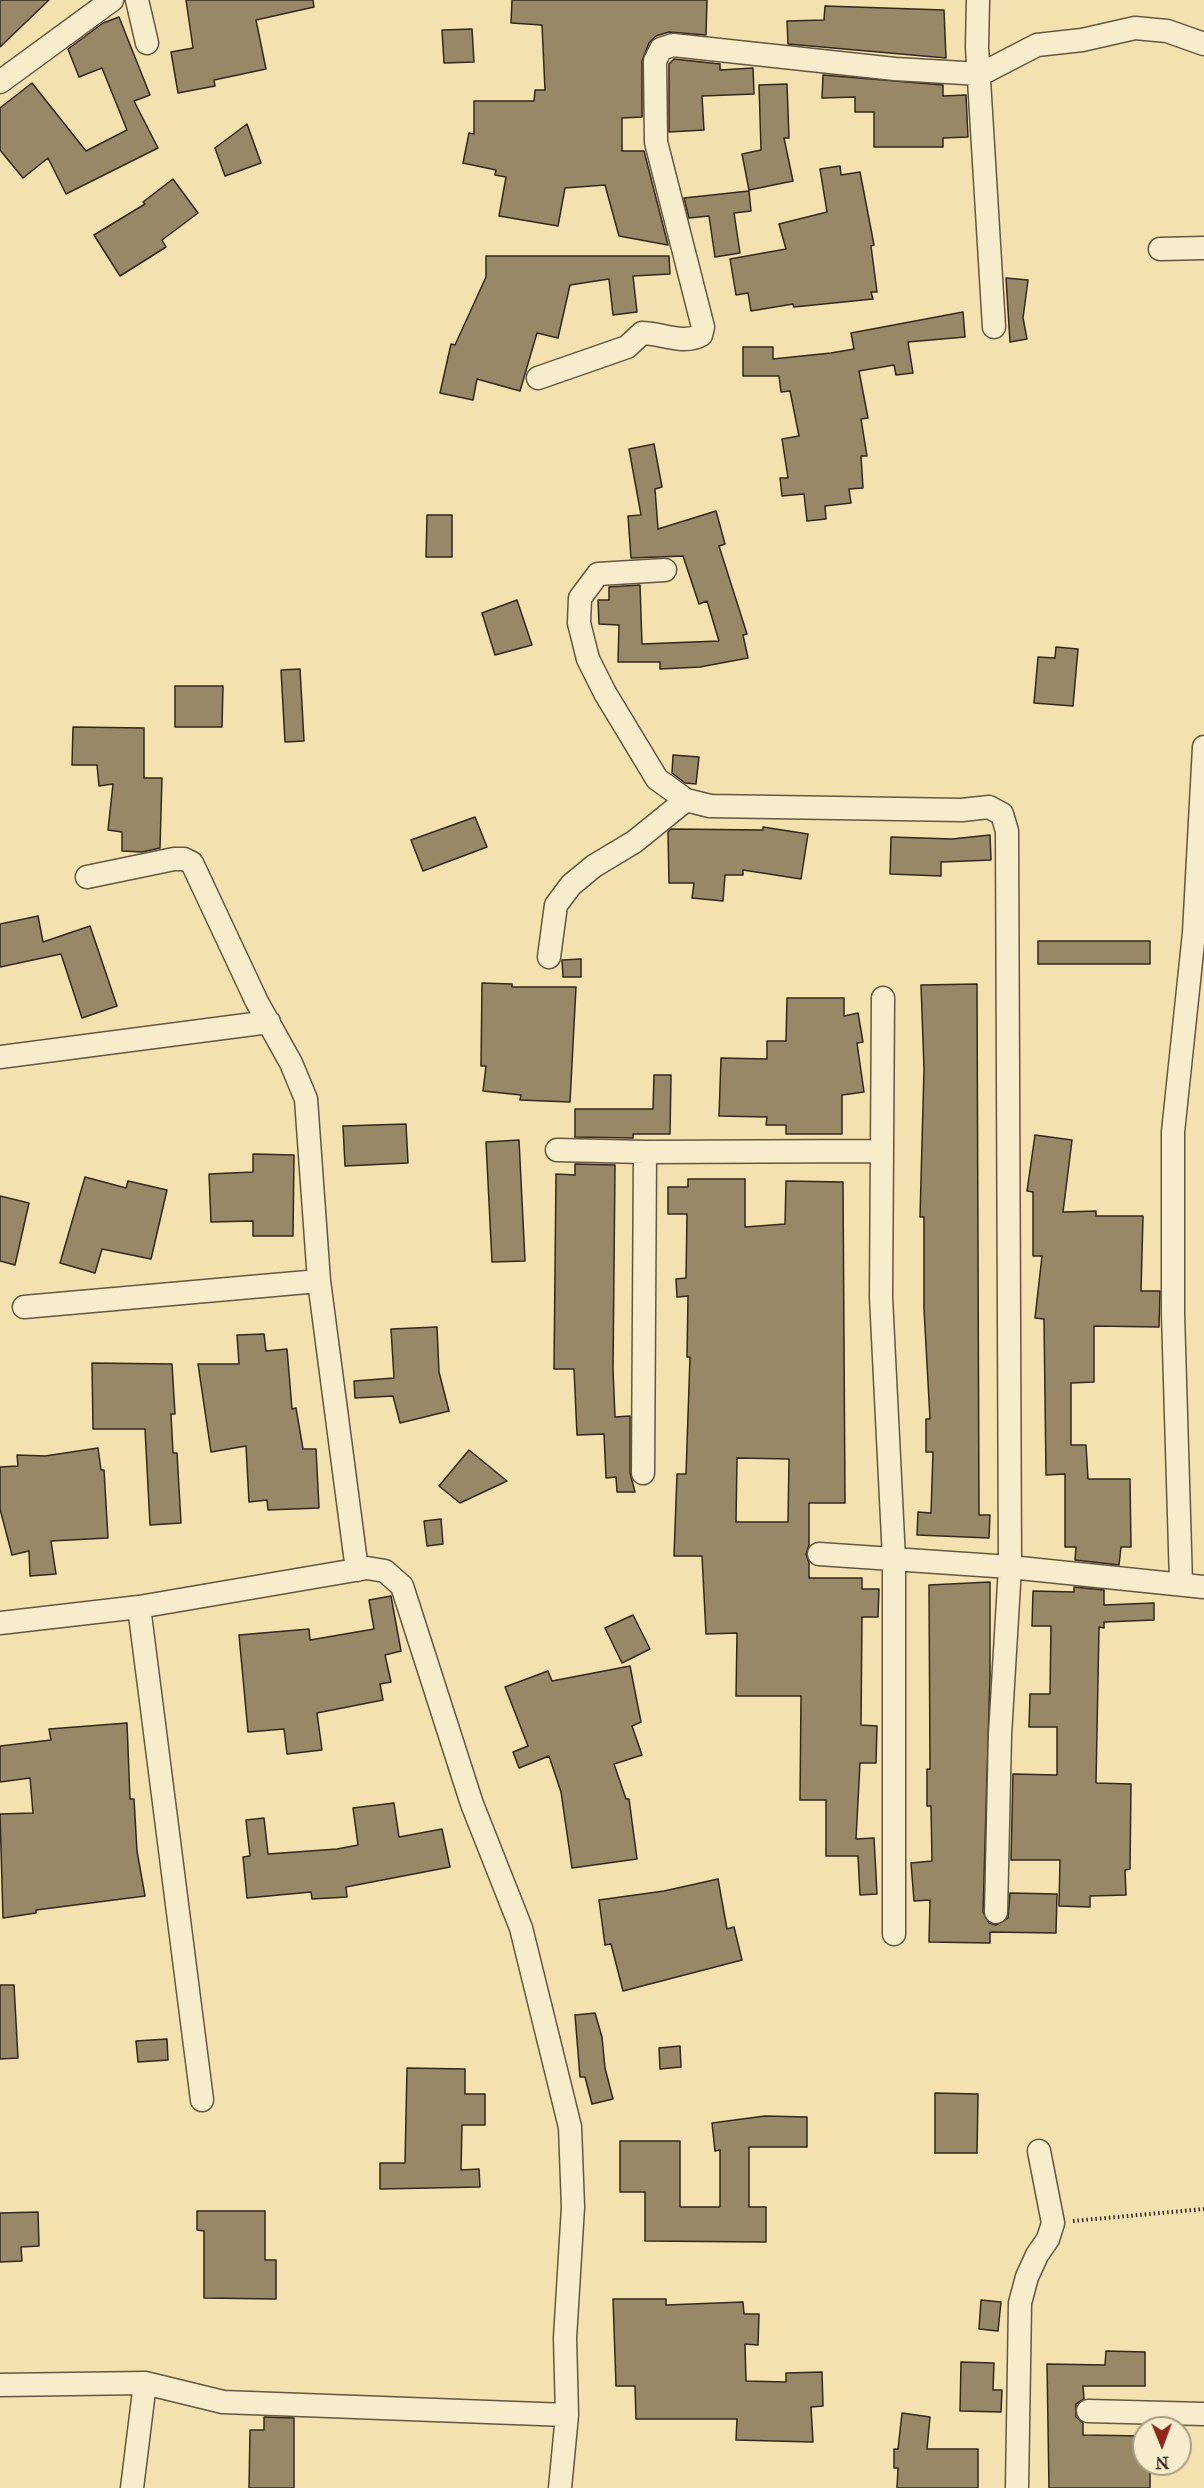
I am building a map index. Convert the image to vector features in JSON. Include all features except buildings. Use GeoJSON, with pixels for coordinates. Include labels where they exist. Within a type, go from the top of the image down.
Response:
{"type":"FeatureCollection","features":[{"type":"Feature","properties":{"kind":"street"},"geometry":{"type":"LineString","coordinates":[[0,82],[112,0]]}},
{"type":"Feature","properties":{"kind":"street"},"geometry":{"type":"LineString","coordinates":[[137,0],[147,43]]}},
{"type":"Feature","properties":{"kind":"street"},"geometry":{"type":"LineString","coordinates":[[978,0],[977,46],[981,74],[994,327]]}},
{"type":"Feature","properties":{"kind":"street"},"geometry":{"type":"LineString","coordinates":[[538,378],[627,347],[642,333],[656,333],[687,340],[701,335],[703,327],[656,142],[655,61],[660,49],[673,45],[895,69],[981,74],[1037,45],[1082,40],[1136,28],[1167,31],[1204,44]]}},
{"type":"Feature","properties":{"kind":"street"},"geometry":{"type":"LineString","coordinates":[[1160,249],[1204,248]]}},
{"type":"Feature","properties":{"kind":"street"},"geometry":{"type":"LineString","coordinates":[[665,570],[598,574],[580,598],[579,623],[588,659],[605,693],[657,779],[686,800],[710,806],[962,810],[989,807],[1002,814],[1007,831],[1010,1567],[1000,1735],[996,1912]]}},
{"type":"Feature","properties":{"kind":"street"},"geometry":{"type":"LineString","coordinates":[[1181,1583],[1173,1314],[1173,1132],[1194,933],[1204,747]]}},
{"type":"Feature","properties":{"kind":"street"},"geometry":{"type":"LineString","coordinates":[[549,957],[556,905],[571,885],[594,866],[634,842],[686,800]]}},
{"type":"Feature","properties":{"kind":"street"},"geometry":{"type":"LineString","coordinates":[[87,877],[174,859],[184,859],[192,863],[306,1099],[319,1281],[357,1570]]}},
{"type":"Feature","properties":{"kind":"street"},"geometry":{"type":"LineString","coordinates":[[883,998],[881,1297],[894,1559],[894,1934]]}},
{"type":"Feature","properties":{"kind":"street"},"geometry":{"type":"LineString","coordinates":[[0,1057],[269,1022]]}},
{"type":"Feature","properties":{"kind":"street"},"geometry":{"type":"LineString","coordinates":[[557,1150],[881,1151]]}},
{"type":"Feature","properties":{"kind":"street"},"geometry":{"type":"LineString","coordinates":[[642,1473],[645,1152]]}},
{"type":"Feature","properties":{"kind":"street"},"geometry":{"type":"LineString","coordinates":[[24,1307],[319,1281]]}},
{"type":"Feature","properties":{"kind":"street"},"geometry":{"type":"LineString","coordinates":[[819,1554],[1010,1567],[1204,1587]]}},
{"type":"Feature","properties":{"kind":"street"},"geometry":{"type":"LineString","coordinates":[[0,1623],[139,1607],[357,1570],[385,1570],[402,1586],[471,1804],[521,1928],[570,2127],[573,2207],[566,2338],[567,2415],[560,2488]]}},
{"type":"Feature","properties":{"kind":"street"},"geometry":{"type":"LineString","coordinates":[[139,1607],[202,2100]]}},
{"type":"Feature","properties":{"kind":"street"},"geometry":{"type":"LineString","coordinates":[[1017,2488],[1020,2303],[1027,2277],[1037,2254],[1048,2239],[1053,2223],[1039,2151]]}},
{"type":"Feature","properties":{"kind":"street"},"geometry":{"type":"LineString","coordinates":[[0,2385],[145,2383],[223,2402],[567,2415]]}},
{"type":"Feature","properties":{"kind":"street"},"geometry":{"type":"LineString","coordinates":[[132,2488],[145,2383]]}},
{"type":"Feature","properties":{"kind":"street"},"geometry":{"type":"LineString","coordinates":[[1088,2411],[1204,2414]]}},
{"type":"Feature","properties":{"kind":"path"},"geometry":{"type":"LineString","coordinates":[[1053,2223],[1117,2215],[1204,2209]]}}]}
